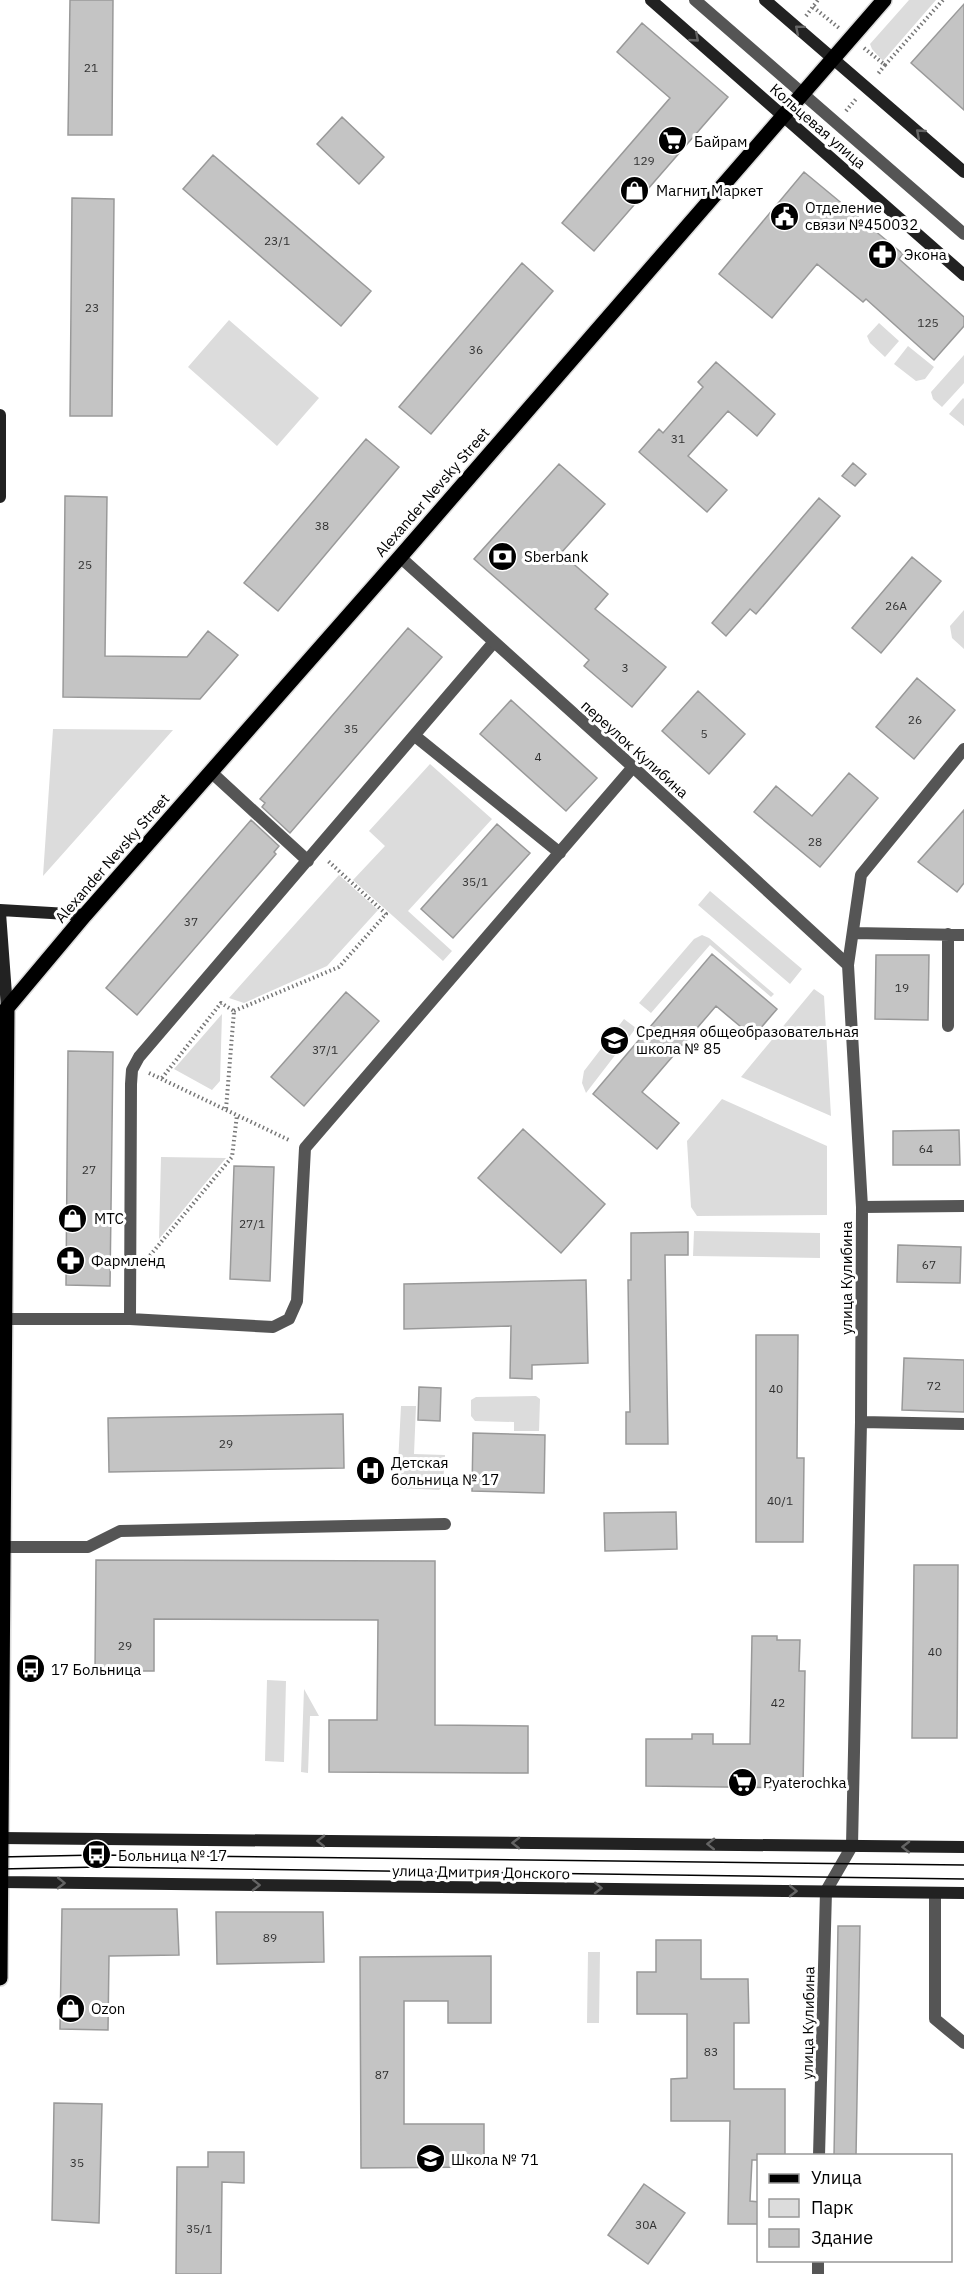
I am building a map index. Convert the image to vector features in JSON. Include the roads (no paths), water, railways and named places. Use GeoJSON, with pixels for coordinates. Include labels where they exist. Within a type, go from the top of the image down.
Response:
{"type":"FeatureCollection","features":[{"type":"Feature","properties":{"kind":"main road","name":"Alexander Nevsky Street"},"geometry":{"type":"LineString","coordinates":[[8,1008],[85,915],[884,0]]}},
{"type":"Feature","properties":{"kind":"main road"},"geometry":{"type":"LineString","coordinates":[[0,1978],[8,1008]]}},
{"type":"Feature","properties":{"kind":"street","name":"Кольцевая улица"},"geometry":{"type":"LineString","coordinates":[[651,0],[964,275]]}},
{"type":"Feature","properties":{"kind":"street"},"geometry":{"type":"LineString","coordinates":[[695,0],[964,234]]}},
{"type":"Feature","properties":{"kind":"street"},"geometry":{"type":"LineString","coordinates":[[765,0],[964,172]]}},
{"type":"Feature","properties":{"kind":"street"},"geometry":{"type":"LineString","coordinates":[[0,416],[0,497]]}},
{"type":"Feature","properties":{"kind":"street","name":"переулок Кулибина"},"geometry":{"type":"LineString","coordinates":[[400,557],[848,965]]}},
{"type":"Feature","properties":{"kind":"street"},"geometry":{"type":"LineString","coordinates":[[129,1319],[130,1084],[139,1058],[494,642]]}},
{"type":"Feature","properties":{"kind":"street"},"geometry":{"type":"LineString","coordinates":[[415,736],[560,853]]}},
{"type":"Feature","properties":{"kind":"street","name":"улица Кулибина"},"geometry":{"type":"LineString","coordinates":[[852,1846],[861,1422],[862,1207],[848,965],[861,875],[964,749]]}},
{"type":"Feature","properties":{"kind":"street"},"geometry":{"type":"LineString","coordinates":[[5,1319],[129,1319],[273,1327],[289,1318],[297,1301],[305,1148],[633,767]]}},
{"type":"Feature","properties":{"kind":"street"},"geometry":{"type":"LineString","coordinates":[[211,772],[312,856]]}},
{"type":"Feature","properties":{"kind":"street"},"geometry":{"type":"LineString","coordinates":[[8,1008],[0,911],[85,915]]}},
{"type":"Feature","properties":{"kind":"street"},"geometry":{"type":"LineString","coordinates":[[853,933],[959,933],[948,1026]]}},
{"type":"Feature","properties":{"kind":"street"},"geometry":{"type":"LineString","coordinates":[[862,1207],[964,1206]]}},
{"type":"Feature","properties":{"kind":"street"},"geometry":{"type":"LineString","coordinates":[[861,1422],[964,1424]]}},
{"type":"Feature","properties":{"kind":"street"},"geometry":{"type":"LineString","coordinates":[[3,1547],[88,1546],[120,1531],[445,1524]]}},
{"type":"Feature","properties":{"kind":"street","name":"улица Дмитрия Донского"},"geometry":{"type":"LineString","coordinates":[[1,1838],[964,1847]]}},
{"type":"Feature","properties":{"kind":"street"},"geometry":{"type":"LineString","coordinates":[[826,1891],[852,1846]]}},
{"type":"Feature","properties":{"kind":"street","name":"улица Дмитрия Донского"},"geometry":{"type":"LineString","coordinates":[[1,1880],[964,1893]]}},
{"type":"Feature","properties":{"kind":"street","name":"улица Кулибина"},"geometry":{"type":"LineString","coordinates":[[819,2154],[826,1891]]}},
{"type":"Feature","properties":{"kind":"street"},"geometry":{"type":"LineString","coordinates":[[935,1893],[935,2019],[964,2043]]}},
{"type":"Feature","properties":{"kind":"tram line"},"geometry":{"type":"LineString","coordinates":[[0,1857],[97,1855],[964,1865]]}},
{"type":"Feature","properties":{"kind":"tram line"},"geometry":{"type":"LineString","coordinates":[[0,1869],[100,1867],[964,1879]]}},
{"type":"Feature","properties":{"kind":"place","name":"Байрам"},"geometry":{"type":"Point","coordinates":[673,141]}},
{"type":"Feature","properties":{"kind":"place","name":"Магнит Маркет"},"geometry":{"type":"Point","coordinates":[635,190]}},
{"type":"Feature","properties":{"kind":"place","name":"Отделение связи №450032"},"geometry":{"type":"Point","coordinates":[784,216]}},
{"type":"Feature","properties":{"kind":"place","name":"Экона"},"geometry":{"type":"Point","coordinates":[883,254]}},
{"type":"Feature","properties":{"kind":"place","name":"Sberbank"},"geometry":{"type":"Point","coordinates":[503,556]}},
{"type":"Feature","properties":{"kind":"place","name":"Средняя общеобразовательная школа № 85"},"geometry":{"type":"Point","coordinates":[615,1040]}},
{"type":"Feature","properties":{"kind":"place","name":"МТС"},"geometry":{"type":"Point","coordinates":[73,1218]}},
{"type":"Feature","properties":{"kind":"place","name":"Фармленд"},"geometry":{"type":"Point","coordinates":[70,1260]}},
{"type":"Feature","properties":{"kind":"place","name":"Детская больница № 17"},"geometry":{"type":"Point","coordinates":[370,1471]}},
{"type":"Feature","properties":{"kind":"place","name":"17 Больница"},"geometry":{"type":"Point","coordinates":[30,1669]}},
{"type":"Feature","properties":{"kind":"place","name":"Pyaterochka"},"geometry":{"type":"Point","coordinates":[742,1782]}},
{"type":"Feature","properties":{"kind":"place","name":"Больница № 17"},"geometry":{"type":"Point","coordinates":[97,1855]}},
{"type":"Feature","properties":{"kind":"place","name":"Ozon"},"geometry":{"type":"Point","coordinates":[70,2008]}},
{"type":"Feature","properties":{"kind":"place","name":"Школа № 71"},"geometry":{"type":"Point","coordinates":[430,2159]}}]}
